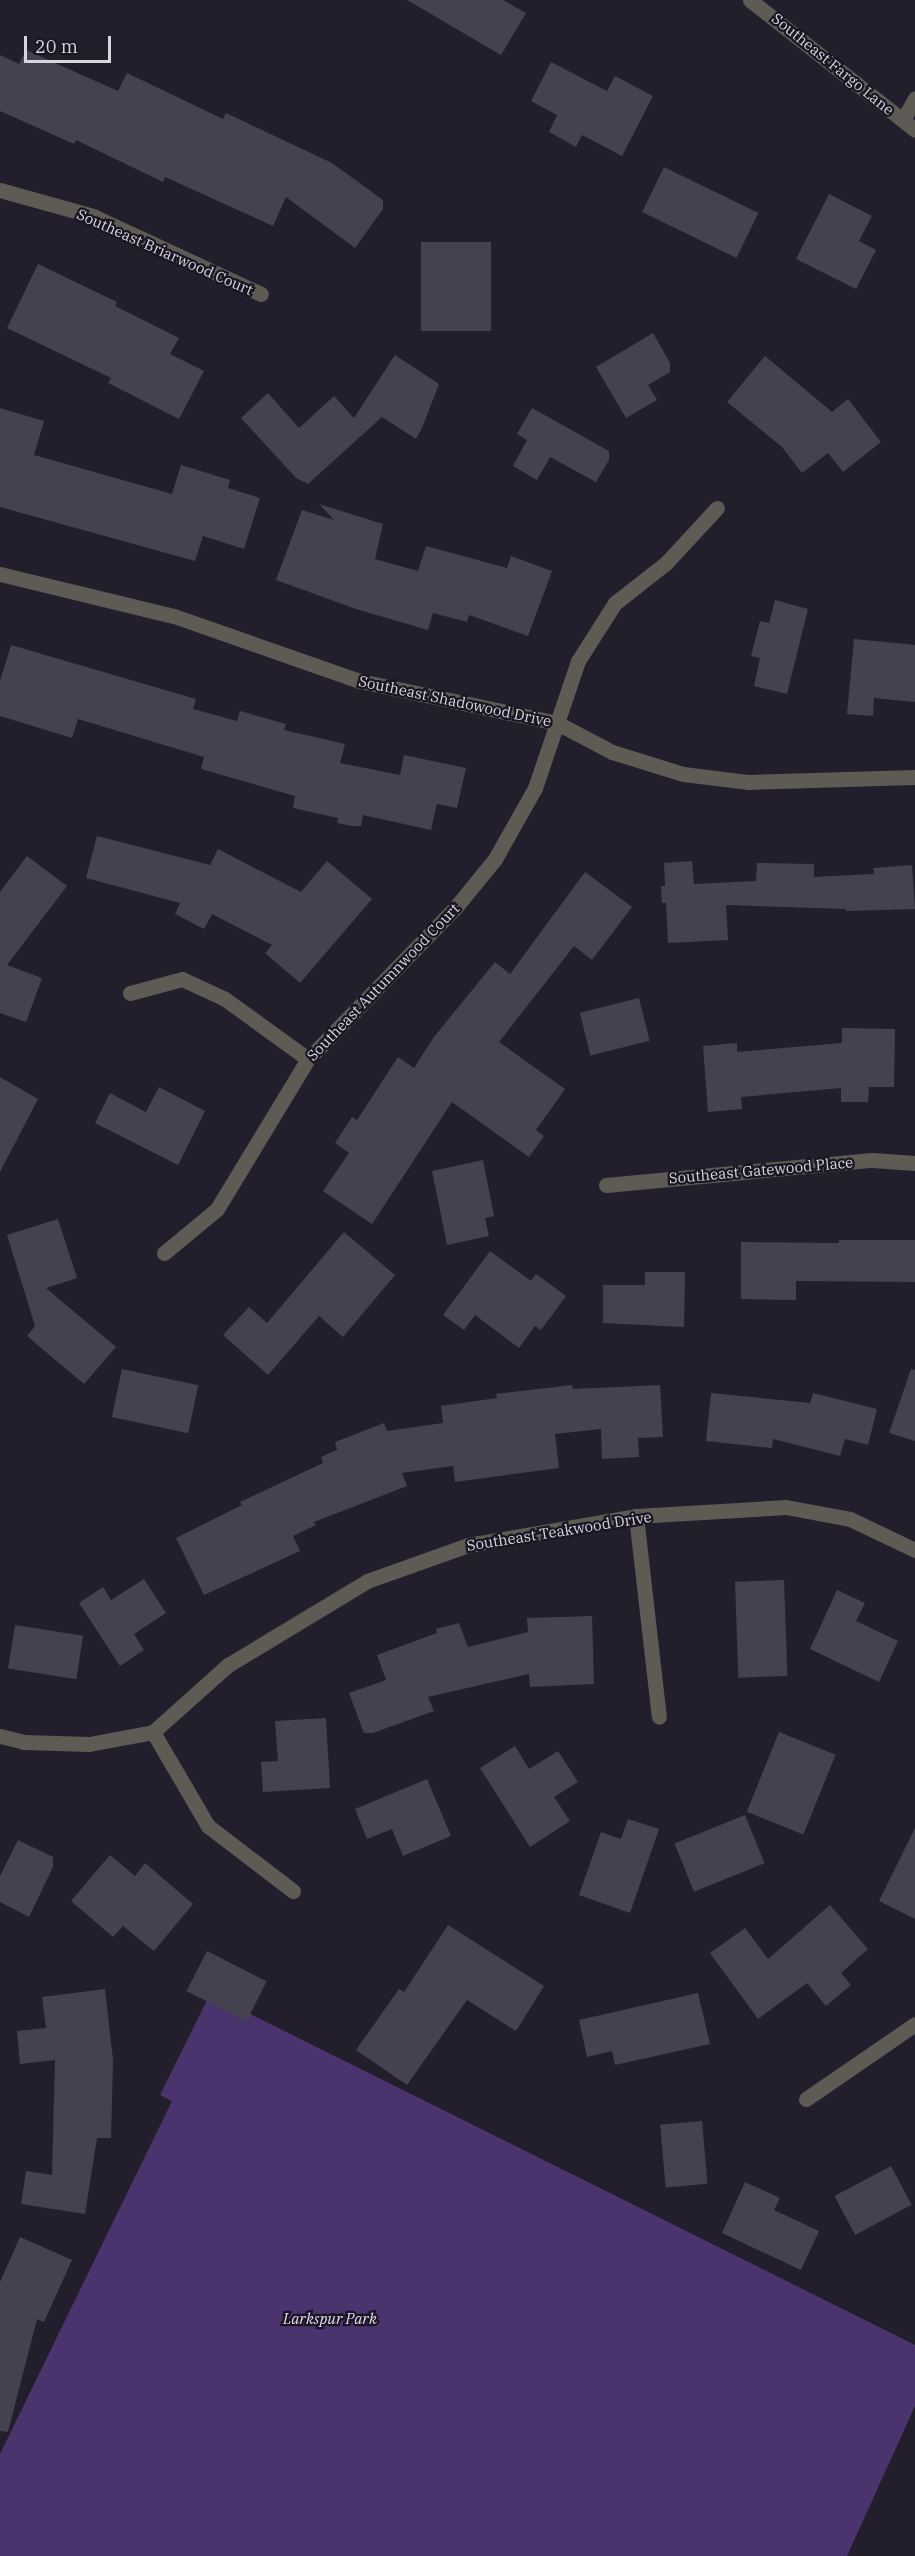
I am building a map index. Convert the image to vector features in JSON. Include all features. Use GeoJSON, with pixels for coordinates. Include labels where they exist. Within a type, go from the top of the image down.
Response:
{"type":"FeatureCollection","features":[{"type":"Feature","properties":{"kind":"street","name":"Southeast Fargo Lane"},"geometry":{"type":"LineString","coordinates":[[750,0],[915,130]]}},
{"type":"Feature","properties":{"kind":"street"},"geometry":{"type":"LineString","coordinates":[[903,120],[915,98]]}},
{"type":"Feature","properties":{"kind":"street","name":"Southeast Briarwood Court"},"geometry":{"type":"LineString","coordinates":[[0,190],[93,216],[261,294]]}},
{"type":"Feature","properties":{"kind":"street","name":"Southeast Autumnwood Court"},"geometry":{"type":"LineString","coordinates":[[164,1253],[217,1209],[308,1059],[455,908],[495,859],[535,788],[578,661],[615,603],[666,563],[717,508]]}},
{"type":"Feature","properties":{"kind":"street","name":"Southeast Shadowood Drive"},"geometry":{"type":"LineString","coordinates":[[0,574],[174,616],[360,681],[558,723],[612,752],[683,774],[748,783],[915,777]]}},
{"type":"Feature","properties":{"kind":"street"},"geometry":{"type":"LineString","coordinates":[[130,993],[182,979],[225,999],[308,1059]]}},
{"type":"Feature","properties":{"kind":"street","name":"Southeast Gatewood Place"},"geometry":{"type":"LineString","coordinates":[[606,1185],[872,1160],[915,1163]]}},
{"type":"Feature","properties":{"kind":"street","name":"Southeast Teakwood Drive"},"geometry":{"type":"LineString","coordinates":[[153,1732],[228,1665],[367,1581],[468,1545],[636,1516],[786,1507],[850,1519],[915,1550]]}},
{"type":"Feature","properties":{"kind":"street"},"geometry":{"type":"LineString","coordinates":[[636,1516],[659,1717]]}},
{"type":"Feature","properties":{"kind":"street"},"geometry":{"type":"LineString","coordinates":[[0,1736],[24,1742],[89,1744],[153,1732],[208,1826],[293,1891]]}},
{"type":"Feature","properties":{"kind":"street"},"geometry":{"type":"LineString","coordinates":[[806,2099],[915,2024]]}},
{"type":"Feature","properties":{"kind":"green space","name":"Larkspur Park"},"geometry":{"type":"Polygon","coordinates":[[[210,1994],[915,2345],[915,2406],[847,2556],[0,2556],[0,2454],[172,2101],[160,2095],[210,1994]]]}},
{"type":"Feature","properties":{"kind":"building"},"geometry":{"type":"Polygon","coordinates":[[[407,0],[503,0],[526,13],[501,55],[407,0]]]}},
{"type":"Feature","properties":{"kind":"building"},"geometry":{"type":"Polygon","coordinates":[[[26,50],[118,91],[127,73],[223,119],[226,113],[332,163],[383,200],[383,209],[355,248],[286,197],[273,226],[165,177],[163,182],[76,140],[74,144],[0,111],[0,55],[19,64],[26,50]]]}},
{"type":"Feature","properties":{"kind":"building"},"geometry":{"type":"Polygon","coordinates":[[[551,62],[607,91],[615,76],[653,96],[622,156],[582,135],[576,147],[549,132],[557,115],[531,101],[551,62]]]}},
{"type":"Feature","properties":{"kind":"building"},"geometry":{"type":"Polygon","coordinates":[[[664,167],[758,213],[736,258],[642,212],[664,167]]]}},
{"type":"Feature","properties":{"kind":"building"},"geometry":{"type":"Polygon","coordinates":[[[829,194],[872,216],[859,241],[876,250],[856,289],[796,259],[829,194]]]}},
{"type":"Feature","properties":{"kind":"building"},"geometry":{"type":"Polygon","coordinates":[[[421,242],[491,242],[491,331],[421,331],[421,242]]]}},
{"type":"Feature","properties":{"kind":"building"},"geometry":{"type":"Polygon","coordinates":[[[38,264],[117,302],[115,306],[179,338],[170,354],[204,371],[179,419],[108,383],[111,378],[7,328],[38,264]]]}},
{"type":"Feature","properties":{"kind":"building"},"geometry":{"type":"Polygon","coordinates":[[[653,333],[670,363],[670,372],[648,385],[657,400],[626,418],[596,367],[653,333]]]}},
{"type":"Feature","properties":{"kind":"building"},"geometry":{"type":"Polygon","coordinates":[[[395,355],[439,384],[416,439],[382,417],[308,484],[296,478],[241,418],[268,393],[299,428],[334,396],[354,418],[395,355]]]}},
{"type":"Feature","properties":{"kind":"building"},"geometry":{"type":"Polygon","coordinates":[[[765,356],[832,412],[848,399],[881,442],[843,472],[828,453],[802,473],[782,447],[727,402],[765,356]]]}},
{"type":"Feature","properties":{"kind":"building"},"geometry":{"type":"Polygon","coordinates":[[[0,408],[44,421],[34,455],[172,494],[181,465],[230,480],[228,488],[260,498],[244,549],[203,536],[195,561],[0,507],[0,408]]]}},
{"type":"Feature","properties":{"kind":"building"},"geometry":{"type":"Polygon","coordinates":[[[532,408],[609,451],[609,460],[596,482],[550,457],[537,480],[513,466],[527,440],[517,434],[532,408]]]}},
{"type":"Feature","properties":{"kind":"building"},"geometry":{"type":"Polygon","coordinates":[[[319,504],[383,524],[375,559],[418,571],[426,546],[507,568],[511,556],[552,571],[528,636],[469,615],[467,622],[433,613],[428,630],[356,609],[276,580],[302,510],[334,520],[319,504]]]}},
{"type":"Feature","properties":{"kind":"building"},"geometry":{"type":"Polygon","coordinates":[[[775,600],[808,609],[787,694],[754,686],[760,658],[751,656],[760,621],[769,623],[775,600]]]}},
{"type":"Feature","properties":{"kind":"building"},"geometry":{"type":"Polygon","coordinates":[[[854,639],[915,645],[915,702],[874,698],[873,716],[847,714],[854,639]]]}},
{"type":"Feature","properties":{"kind":"building"},"geometry":{"type":"Polygon","coordinates":[[[11,645],[196,699],[193,709],[237,721],[240,711],[286,724],[284,730],[345,744],[340,763],[400,775],[404,755],[466,768],[457,808],[437,804],[431,830],[363,815],[361,826],[351,826],[337,823],[338,818],[293,808],[295,796],[201,769],[204,757],[78,719],[72,738],[0,716],[0,681],[11,645]]]}},
{"type":"Feature","properties":{"kind":"building"},"geometry":{"type":"Polygon","coordinates":[[[97,836],[210,865],[218,849],[301,892],[327,861],[372,899],[300,983],[265,953],[272,945],[212,914],[204,929],[175,914],[180,903],[86,878],[97,836]]]}},
{"type":"Feature","properties":{"kind":"building"},"geometry":{"type":"Polygon","coordinates":[[[27,856],[67,886],[7,965],[42,978],[26,1022],[0,1013],[0,892],[27,856]]]}},
{"type":"Feature","properties":{"kind":"building"},"geometry":{"type":"Polygon","coordinates":[[[692,861],[694,884],[756,881],[757,863],[814,864],[814,877],[874,874],[873,868],[912,865],[915,909],[846,911],[846,909],[726,905],[728,940],[668,943],[666,903],[662,903],[661,886],[665,886],[664,863],[692,861]]]}},
{"type":"Feature","properties":{"kind":"building"},"geometry":{"type":"Polygon","coordinates":[[[585,872],[632,907],[592,960],[574,946],[499,1042],[565,1089],[536,1130],[544,1136],[529,1157],[452,1102],[372,1224],[323,1191],[349,1153],[335,1143],[352,1117],[357,1120],[398,1057],[414,1068],[434,1037],[495,962],[510,974],[585,872]]]}},
{"type":"Feature","properties":{"kind":"building"},"geometry":{"type":"Polygon","coordinates":[[[639,998],[650,1041],[590,1055],[580,1013],[639,998]]]}},
{"type":"Feature","properties":{"kind":"building"},"geometry":{"type":"Polygon","coordinates":[[[842,1028],[895,1029],[894,1087],[869,1087],[868,1102],[841,1102],[841,1088],[741,1097],[742,1109],[708,1112],[703,1046],[737,1043],[737,1052],[842,1043],[842,1028]]]}},
{"type":"Feature","properties":{"kind":"building"},"geometry":{"type":"Polygon","coordinates":[[[0,1077],[38,1099],[0,1172],[0,1077]]]}},
{"type":"Feature","properties":{"kind":"building"},"geometry":{"type":"Polygon","coordinates":[[[159,1087],[205,1111],[178,1165],[95,1123],[110,1093],[146,1112],[159,1087]]]}},
{"type":"Feature","properties":{"kind":"building"},"geometry":{"type":"Polygon","coordinates":[[[483,1160],[494,1216],[485,1218],[489,1236],[447,1245],[432,1171],[483,1160]]]}},
{"type":"Feature","properties":{"kind":"building"},"geometry":{"type":"Polygon","coordinates":[[[58,1219],[77,1278],[46,1288],[116,1347],[84,1384],[27,1336],[35,1326],[7,1235],[58,1219]]]}},
{"type":"Feature","properties":{"kind":"building"},"geometry":{"type":"Polygon","coordinates":[[[344,1232],[395,1275],[343,1337],[319,1316],[268,1375],[223,1335],[249,1307],[267,1323],[344,1232]]]}},
{"type":"Feature","properties":{"kind":"building"},"geometry":{"type":"Polygon","coordinates":[[[839,1240],[915,1240],[915,1282],[796,1281],[796,1300],[741,1299],[741,1242],[839,1243],[839,1240]]]}},
{"type":"Feature","properties":{"kind":"building"},"geometry":{"type":"Polygon","coordinates":[[[490,1251],[531,1281],[536,1274],[566,1296],[541,1330],[535,1326],[519,1348],[475,1315],[464,1330],[443,1315],[490,1251]]]}},
{"type":"Feature","properties":{"kind":"building"},"geometry":{"type":"Polygon","coordinates":[[[645,1272],[685,1272],[684,1327],[603,1323],[603,1285],[645,1285],[645,1272]]]}},
{"type":"Feature","properties":{"kind":"building"},"geometry":{"type":"Polygon","coordinates":[[[122,1369],[198,1385],[188,1433],[112,1417],[122,1369]]]}},
{"type":"Feature","properties":{"kind":"building"},"geometry":{"type":"Polygon","coordinates":[[[911,1369],[915,1370],[915,1441],[889,1433],[911,1369]]]}},
{"type":"Feature","properties":{"kind":"building"},"geometry":{"type":"Polygon","coordinates":[[[572,1385],[573,1389],[660,1385],[663,1437],[638,1438],[639,1457],[602,1459],[601,1429],[555,1434],[559,1468],[455,1482],[453,1466],[402,1473],[407,1486],[314,1522],[316,1525],[293,1536],[300,1551],[204,1595],[176,1538],[242,1505],[240,1502],[323,1463],[321,1457],[337,1450],[335,1442],[384,1423],[387,1431],[443,1423],[441,1406],[497,1398],[496,1394],[572,1385]]]}},
{"type":"Feature","properties":{"kind":"building"},"geometry":{"type":"Polygon","coordinates":[[[711,1393],[810,1403],[813,1393],[877,1409],[868,1445],[845,1439],[840,1456],[773,1439],[772,1448],[706,1441],[711,1393]]]}},
{"type":"Feature","properties":{"kind":"building"},"geometry":{"type":"Polygon","coordinates":[[[144,1579],[166,1613],[134,1634],[144,1650],[120,1666],[79,1603],[103,1587],[111,1600],[144,1579]]]}},
{"type":"Feature","properties":{"kind":"building"},"geometry":{"type":"Polygon","coordinates":[[[784,1580],[787,1676],[738,1678],[735,1582],[784,1580]]]}},
{"type":"Feature","properties":{"kind":"building"},"geometry":{"type":"Polygon","coordinates":[[[837,1590],[865,1603],[856,1621],[898,1641],[879,1682],[810,1649],[837,1590]]]}},
{"type":"Feature","properties":{"kind":"building"},"geometry":{"type":"Polygon","coordinates":[[[592,1616],[594,1684],[530,1687],[529,1674],[428,1697],[434,1711],[373,1733],[364,1733],[349,1693],[386,1680],[377,1655],[437,1633],[436,1629],[459,1623],[468,1647],[528,1632],[527,1618],[592,1616]]]}},
{"type":"Feature","properties":{"kind":"building"},"geometry":{"type":"Polygon","coordinates":[[[15,1625],[83,1636],[76,1679],[8,1668],[15,1625]]]}},
{"type":"Feature","properties":{"kind":"building"},"geometry":{"type":"Polygon","coordinates":[[[326,1718],[330,1788],[263,1792],[261,1762],[278,1761],[275,1721],[326,1718]]]}},
{"type":"Feature","properties":{"kind":"building"},"geometry":{"type":"Polygon","coordinates":[[[779,1732],[836,1755],[803,1835],[747,1812],[779,1732]]]}},
{"type":"Feature","properties":{"kind":"building"},"geometry":{"type":"Polygon","coordinates":[[[515,1746],[529,1769],[558,1751],[578,1782],[554,1797],[570,1821],[530,1847],[480,1768],[515,1746]]]}},
{"type":"Feature","properties":{"kind":"building"},"geometry":{"type":"Polygon","coordinates":[[[427,1779],[451,1836],[403,1856],[392,1829],[367,1839],[355,1809],[427,1779]]]}},
{"type":"Feature","properties":{"kind":"building"},"geometry":{"type":"Polygon","coordinates":[[[745,1815],[764,1863],[694,1892],[675,1843],[745,1815]]]}},
{"type":"Feature","properties":{"kind":"building"},"geometry":{"type":"Polygon","coordinates":[[[628,1819],[659,1829],[630,1913],[579,1895],[601,1832],[621,1839],[628,1819]]]}},
{"type":"Feature","properties":{"kind":"building"},"geometry":{"type":"Polygon","coordinates":[[[915,1828],[915,1919],[879,1901],[915,1828]]]}},
{"type":"Feature","properties":{"kind":"building"},"geometry":{"type":"Polygon","coordinates":[[[18,1840],[53,1857],[53,1867],[29,1917],[0,1902],[0,1876],[18,1840]]]}},
{"type":"Feature","properties":{"kind":"building"},"geometry":{"type":"Polygon","coordinates":[[[110,1855],[135,1876],[145,1863],[193,1904],[154,1951],[123,1926],[113,1937],[71,1901],[110,1855]]]}},
{"type":"Feature","properties":{"kind":"building"},"geometry":{"type":"Polygon","coordinates":[[[830,1905],[868,1949],[841,1973],[851,1985],[826,2006],[807,1983],[758,2019],[710,1953],[745,1928],[768,1959],[830,1905]]]}},
{"type":"Feature","properties":{"kind":"building"},"geometry":{"type":"Polygon","coordinates":[[[448,1925],[544,1986],[516,2031],[467,2000],[407,2085],[356,2050],[399,1989],[404,1992],[448,1925]]]}},
{"type":"Feature","properties":{"kind":"building"},"geometry":{"type":"Polygon","coordinates":[[[207,1951],[267,1981],[246,2022],[187,1991],[207,1951]]]}},
{"type":"Feature","properties":{"kind":"building"},"geometry":{"type":"Polygon","coordinates":[[[105,1989],[113,2060],[111,2138],[97,2138],[85,2214],[21,2204],[26,2171],[52,2175],[55,2060],[20,2064],[17,2031],[46,2028],[42,1997],[105,1989]]]}},
{"type":"Feature","properties":{"kind":"building"},"geometry":{"type":"Polygon","coordinates":[[[698,1993],[710,2044],[615,2065],[612,2051],[587,2057],[579,2020],[698,1993]]]}},
{"type":"Feature","properties":{"kind":"building"},"geometry":{"type":"Polygon","coordinates":[[[702,2121],[707,2184],[666,2187],[660,2125],[702,2121]]]}},
{"type":"Feature","properties":{"kind":"building"},"geometry":{"type":"Polygon","coordinates":[[[891,2166],[912,2205],[855,2235],[834,2196],[891,2166]]]}},
{"type":"Feature","properties":{"kind":"building"},"geometry":{"type":"Polygon","coordinates":[[[745,2182],[780,2198],[774,2210],[819,2231],[801,2270],[722,2233],[745,2182]]]}},
{"type":"Feature","properties":{"kind":"building"},"geometry":{"type":"Polygon","coordinates":[[[20,2237],[72,2260],[44,2322],[37,2319],[8,2432],[0,2431],[0,2282],[20,2237]]]}}]}
